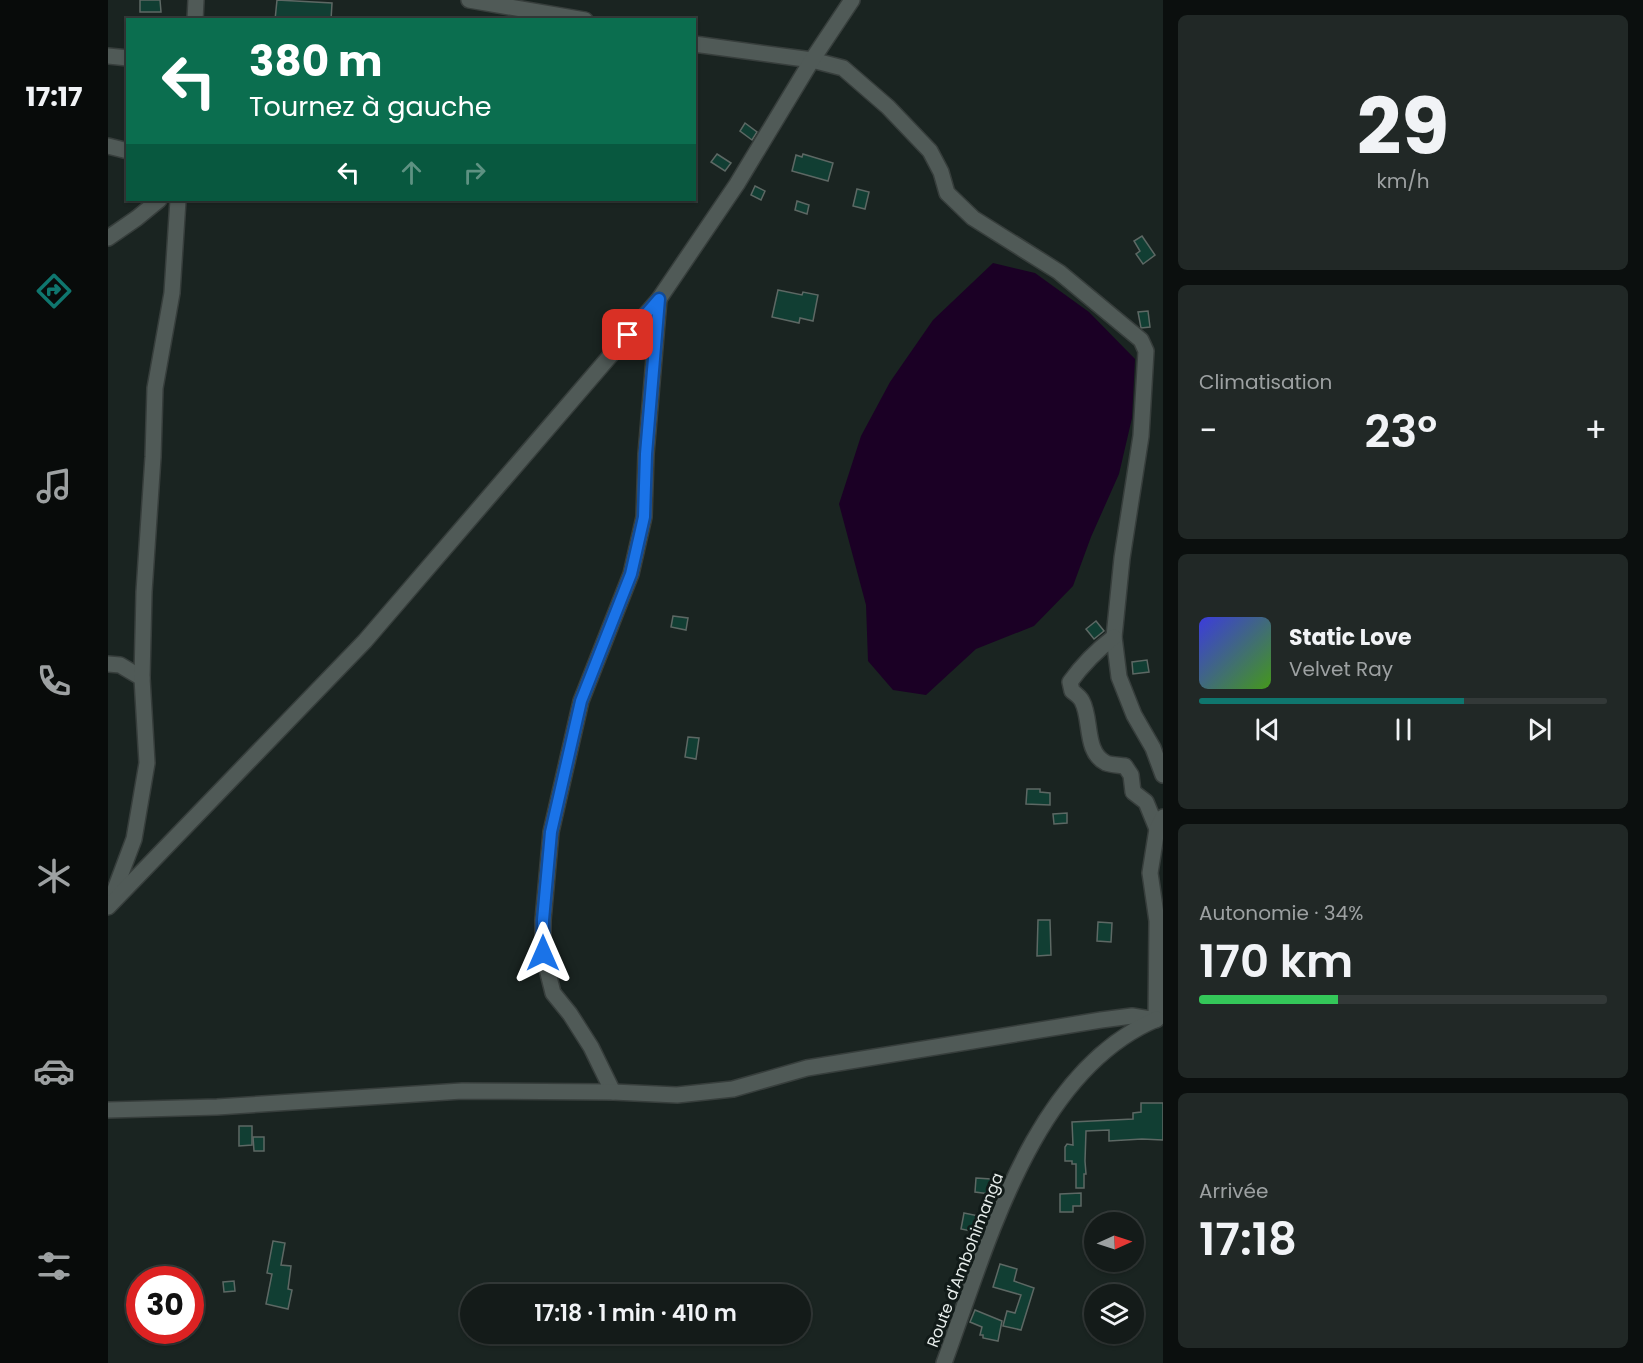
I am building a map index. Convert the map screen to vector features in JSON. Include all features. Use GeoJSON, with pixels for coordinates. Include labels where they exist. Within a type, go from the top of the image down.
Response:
{"type":"FeatureCollection","features":[{"type":"Feature","properties":{"kind":"street"},"geometry":{"type":"LineString","coordinates":[[195,18],[196,0]]}},
{"type":"Feature","properties":{"kind":"street"},"geometry":{"type":"LineString","coordinates":[[469,0],[573,18]]}},
{"type":"Feature","properties":{"kind":"street"},"geometry":{"type":"LineString","coordinates":[[108,907],[366,641],[659,299],[737,184],[812,60],[852,0]]}},
{"type":"Feature","properties":{"kind":"street"},"geometry":{"type":"LineString","coordinates":[[696,44],[812,60],[843,68],[888,107],[930,152],[941,172],[947,193],[973,218],[1059,272],[1141,340],[1146,351],[1141,436],[1122,558],[1114,637],[1119,677],[1134,715],[1153,748],[1163,775]]}},
{"type":"Feature","properties":{"kind":"street"},"geometry":{"type":"LineString","coordinates":[[108,56],[126,58]]}},
{"type":"Feature","properties":{"kind":"street"},"geometry":{"type":"LineString","coordinates":[[108,146],[126,151]]}},
{"type":"Feature","properties":{"kind":"street"},"geometry":{"type":"LineString","coordinates":[[108,238],[158,201]]}},
{"type":"Feature","properties":{"kind":"street"},"geometry":{"type":"LineString","coordinates":[[108,907],[134,839],[147,763],[142,678],[144,592],[155,388],[172,293],[178,201]]}},
{"type":"Feature","properties":{"kind":"street"},"geometry":{"type":"LineString","coordinates":[[613,1092],[591,1047],[570,1014],[553,993],[543,953],[543,920],[551,832],[581,701],[631,574],[644,517],[646,454],[659,299]]}},
{"type":"Feature","properties":{"kind":"street"},"geometry":{"type":"LineString","coordinates":[[108,1110],[216,1107],[462,1091],[613,1092],[677,1095],[733,1089],[807,1068],[1111,1019],[1132,1016],[1160,1019],[1157,921],[1150,873],[1160,823],[1146,802],[1133,792],[1131,775],[1125,766],[1107,763],[1096,756],[1089,734],[1084,703],[1072,691],[1070,682],[1093,654],[1114,637]]}},
{"type":"Feature","properties":{"kind":"street"},"geometry":{"type":"LineString","coordinates":[[108,664],[120,665],[142,678]]}},
{"type":"Feature","properties":{"kind":"street","name":"Route d'Ambohimanga"},"geometry":{"type":"LineString","coordinates":[[944,1363],[1000,1211],[1035,1138],[1061,1097],[1088,1065],[1110,1045],[1160,1019]]}},
{"type":"Feature","properties":{"kind":"shaded area"},"geometry":{"type":"Polygon","coordinates":[[[993,263],[1035,273],[1089,312],[1135,359],[1132,418],[1119,474],[1091,537],[1073,586],[1034,626],[976,649],[926,695],[893,690],[868,661],[866,605],[839,504],[861,436],[890,382],[933,320],[993,263]]]}},
{"type":"Feature","properties":{"kind":"building"},"geometry":{"type":"Polygon","coordinates":[[[140,0],[160,0],[161,12],[140,12],[140,0]]]}},
{"type":"Feature","properties":{"kind":"building"},"geometry":{"type":"Polygon","coordinates":[[[277,0],[332,3],[331,18],[275,18],[277,0]]]}},
{"type":"Feature","properties":{"kind":"building"},"geometry":{"type":"Polygon","coordinates":[[[745,123],[757,132],[752,140],[740,131],[745,123]]]}},
{"type":"Feature","properties":{"kind":"building"},"geometry":{"type":"Polygon","coordinates":[[[717,154],[731,163],[725,171],[711,162],[717,154]]]}},
{"type":"Feature","properties":{"kind":"building"},"geometry":{"type":"Polygon","coordinates":[[[803,154],[833,163],[828,181],[792,171],[796,155],[802,157],[803,154]]]}},
{"type":"Feature","properties":{"kind":"building"},"geometry":{"type":"Polygon","coordinates":[[[755,186],[765,191],[761,200],[751,195],[755,186]]]}},
{"type":"Feature","properties":{"kind":"building"},"geometry":{"type":"Polygon","coordinates":[[[857,189],[869,192],[865,209],[853,206],[857,189]]]}},
{"type":"Feature","properties":{"kind":"building"},"geometry":{"type":"Polygon","coordinates":[[[797,201],[809,205],[807,214],[795,210],[797,201]]]}},
{"type":"Feature","properties":{"kind":"building"},"geometry":{"type":"Polygon","coordinates":[[[1142,236],[1155,255],[1143,264],[1136,254],[1140,251],[1134,241],[1142,236]]]}},
{"type":"Feature","properties":{"kind":"building"},"geometry":{"type":"Polygon","coordinates":[[[778,290],[802,295],[803,292],[818,295],[813,321],[800,318],[799,323],[772,317],[778,290]]]}},
{"type":"Feature","properties":{"kind":"building"},"geometry":{"type":"Polygon","coordinates":[[[1148,311],[1150,327],[1141,328],[1138,312],[1148,311]]]}},
{"type":"Feature","properties":{"kind":"building"},"geometry":{"type":"Polygon","coordinates":[[[673,616],[688,618],[686,630],[671,627],[673,616]]]}},
{"type":"Feature","properties":{"kind":"building"},"geometry":{"type":"Polygon","coordinates":[[[1096,621],[1104,631],[1094,639],[1086,629],[1096,621]]]}},
{"type":"Feature","properties":{"kind":"building"},"geometry":{"type":"Polygon","coordinates":[[[1147,660],[1149,672],[1133,674],[1132,662],[1147,660]]]}},
{"type":"Feature","properties":{"kind":"building"},"geometry":{"type":"Polygon","coordinates":[[[688,737],[699,738],[696,759],[685,757],[688,737]]]}},
{"type":"Feature","properties":{"kind":"building"},"geometry":{"type":"Polygon","coordinates":[[[1027,789],[1040,789],[1040,792],[1050,793],[1050,805],[1026,804],[1027,789]]]}},
{"type":"Feature","properties":{"kind":"building"},"geometry":{"type":"Polygon","coordinates":[[[1067,813],[1067,823],[1054,824],[1053,814],[1067,813]]]}},
{"type":"Feature","properties":{"kind":"building"},"geometry":{"type":"Polygon","coordinates":[[[1038,920],[1050,920],[1051,955],[1037,956],[1038,920]]]}},
{"type":"Feature","properties":{"kind":"building"},"geometry":{"type":"Polygon","coordinates":[[[1098,922],[1112,923],[1111,942],[1097,941],[1098,922]]]}},
{"type":"Feature","properties":{"kind":"building"},"geometry":{"type":"Polygon","coordinates":[[[1141,1103],[1163,1103],[1163,1140],[1109,1141],[1109,1130],[1086,1131],[1084,1188],[1076,1188],[1076,1164],[1072,1164],[1072,1161],[1065,1161],[1065,1147],[1067,1144],[1073,1145],[1072,1122],[1133,1119],[1133,1113],[1141,1112],[1141,1103]]]}},
{"type":"Feature","properties":{"kind":"building"},"geometry":{"type":"Polygon","coordinates":[[[239,1126],[252,1126],[252,1145],[239,1146],[239,1126]]]}},
{"type":"Feature","properties":{"kind":"building"},"geometry":{"type":"Polygon","coordinates":[[[253,1137],[264,1137],[264,1151],[254,1151],[253,1137]]]}},
{"type":"Feature","properties":{"kind":"building"},"geometry":{"type":"Polygon","coordinates":[[[976,1178],[991,1179],[990,1194],[975,1192],[976,1178]]]}},
{"type":"Feature","properties":{"kind":"building"},"geometry":{"type":"Polygon","coordinates":[[[1081,1193],[1081,1206],[1073,1206],[1073,1212],[1060,1212],[1060,1194],[1081,1193]]]}},
{"type":"Feature","properties":{"kind":"building"},"geometry":{"type":"Polygon","coordinates":[[[964,1213],[984,1217],[981,1233],[961,1229],[964,1213]]]}},
{"type":"Feature","properties":{"kind":"building"},"geometry":{"type":"Polygon","coordinates":[[[273,1241],[285,1243],[281,1265],[291,1266],[288,1289],[292,1290],[288,1309],[266,1304],[272,1274],[267,1273],[273,1241]]]}},
{"type":"Feature","properties":{"kind":"building"},"geometry":{"type":"Polygon","coordinates":[[[1000,1264],[1017,1269],[1014,1281],[1034,1288],[1021,1330],[1003,1326],[1007,1311],[1015,1313],[1021,1295],[993,1287],[1000,1264]]]}},
{"type":"Feature","properties":{"kind":"building"},"geometry":{"type":"Polygon","coordinates":[[[234,1281],[235,1291],[224,1292],[223,1282],[234,1281]]]}},
{"type":"Feature","properties":{"kind":"building"},"geometry":{"type":"Polygon","coordinates":[[[975,1310],[1002,1321],[998,1341],[983,1338],[983,1335],[980,1335],[982,1327],[970,1322],[975,1310]]]}},
{"type":"Feature","properties":{"kind":"route"},"geometry":{"type":"LineString","coordinates":[[543,953],[543,920],[551,832],[581,701],[631,574],[644,517],[646,454],[659,299],[628,335]]}}]}
